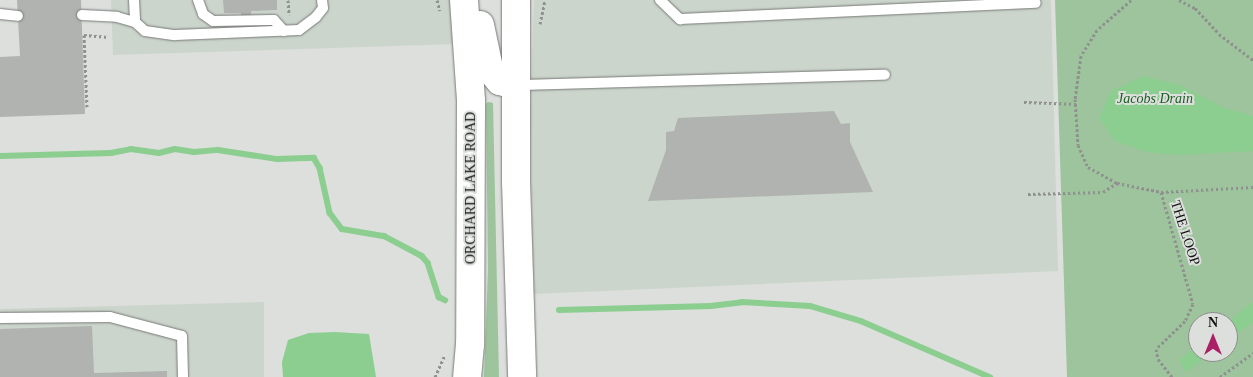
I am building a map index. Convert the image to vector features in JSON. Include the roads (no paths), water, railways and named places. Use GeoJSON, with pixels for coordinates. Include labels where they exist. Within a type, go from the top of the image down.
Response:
{"type":"FeatureCollection","features":[{"type":"Feature","properties":{"kind":"main road","name":"ORCHARD LAKE ROAD"},"geometry":{"type":"LineString","coordinates":[[464,0],[471,101],[470,344],[466,377]]}},
{"type":"Feature","properties":{"kind":"main road"},"geometry":{"type":"LineString","coordinates":[[472,0],[489,68],[500,81],[515,85]]}},
{"type":"Feature","properties":{"kind":"main road"},"geometry":{"type":"LineString","coordinates":[[516,0],[515,85],[522,377]]}},
{"type":"Feature","properties":{"kind":"lane"},"geometry":{"type":"LineString","coordinates":[[134,0],[135,22]]}},
{"type":"Feature","properties":{"kind":"lane"},"geometry":{"type":"LineString","coordinates":[[198,0],[203,14],[213,21],[274,20],[284,31]]}},
{"type":"Feature","properties":{"kind":"lane"},"geometry":{"type":"LineString","coordinates":[[660,0],[680,19],[1036,3]]}},
{"type":"Feature","properties":{"kind":"lane"},"geometry":{"type":"LineString","coordinates":[[82,15],[117,17],[135,22],[145,31],[175,35],[284,31],[299,30],[322,4]]}},
{"type":"Feature","properties":{"kind":"lane"},"geometry":{"type":"LineString","coordinates":[[0,14],[18,16]]}},
{"type":"Feature","properties":{"kind":"lane"},"geometry":{"type":"LineString","coordinates":[[515,85],[884,75]]}},
{"type":"Feature","properties":{"kind":"lane"},"geometry":{"type":"LineString","coordinates":[[0,318],[110,317],[182,336],[183,377]]}},
{"type":"Feature","properties":{"kind":"waterway"},"geometry":{"type":"LineString","coordinates":[[0,156],[111,153],[131,149],[159,153],[175,149],[194,152],[218,150],[277,159],[314,158],[320,168],[330,213],[342,229],[384,236],[422,256],[428,263],[439,297],[445,300]]}},
{"type":"Feature","properties":{"kind":"waterway"},"geometry":{"type":"LineString","coordinates":[[559,310],[711,306],[742,302],[810,306],[861,321],[990,377]]}},
{"type":"Feature","properties":{"kind":"park label","name":"Jacobs Drain"},"geometry":{"type":"Point","coordinates":[1155,99]}}]}
